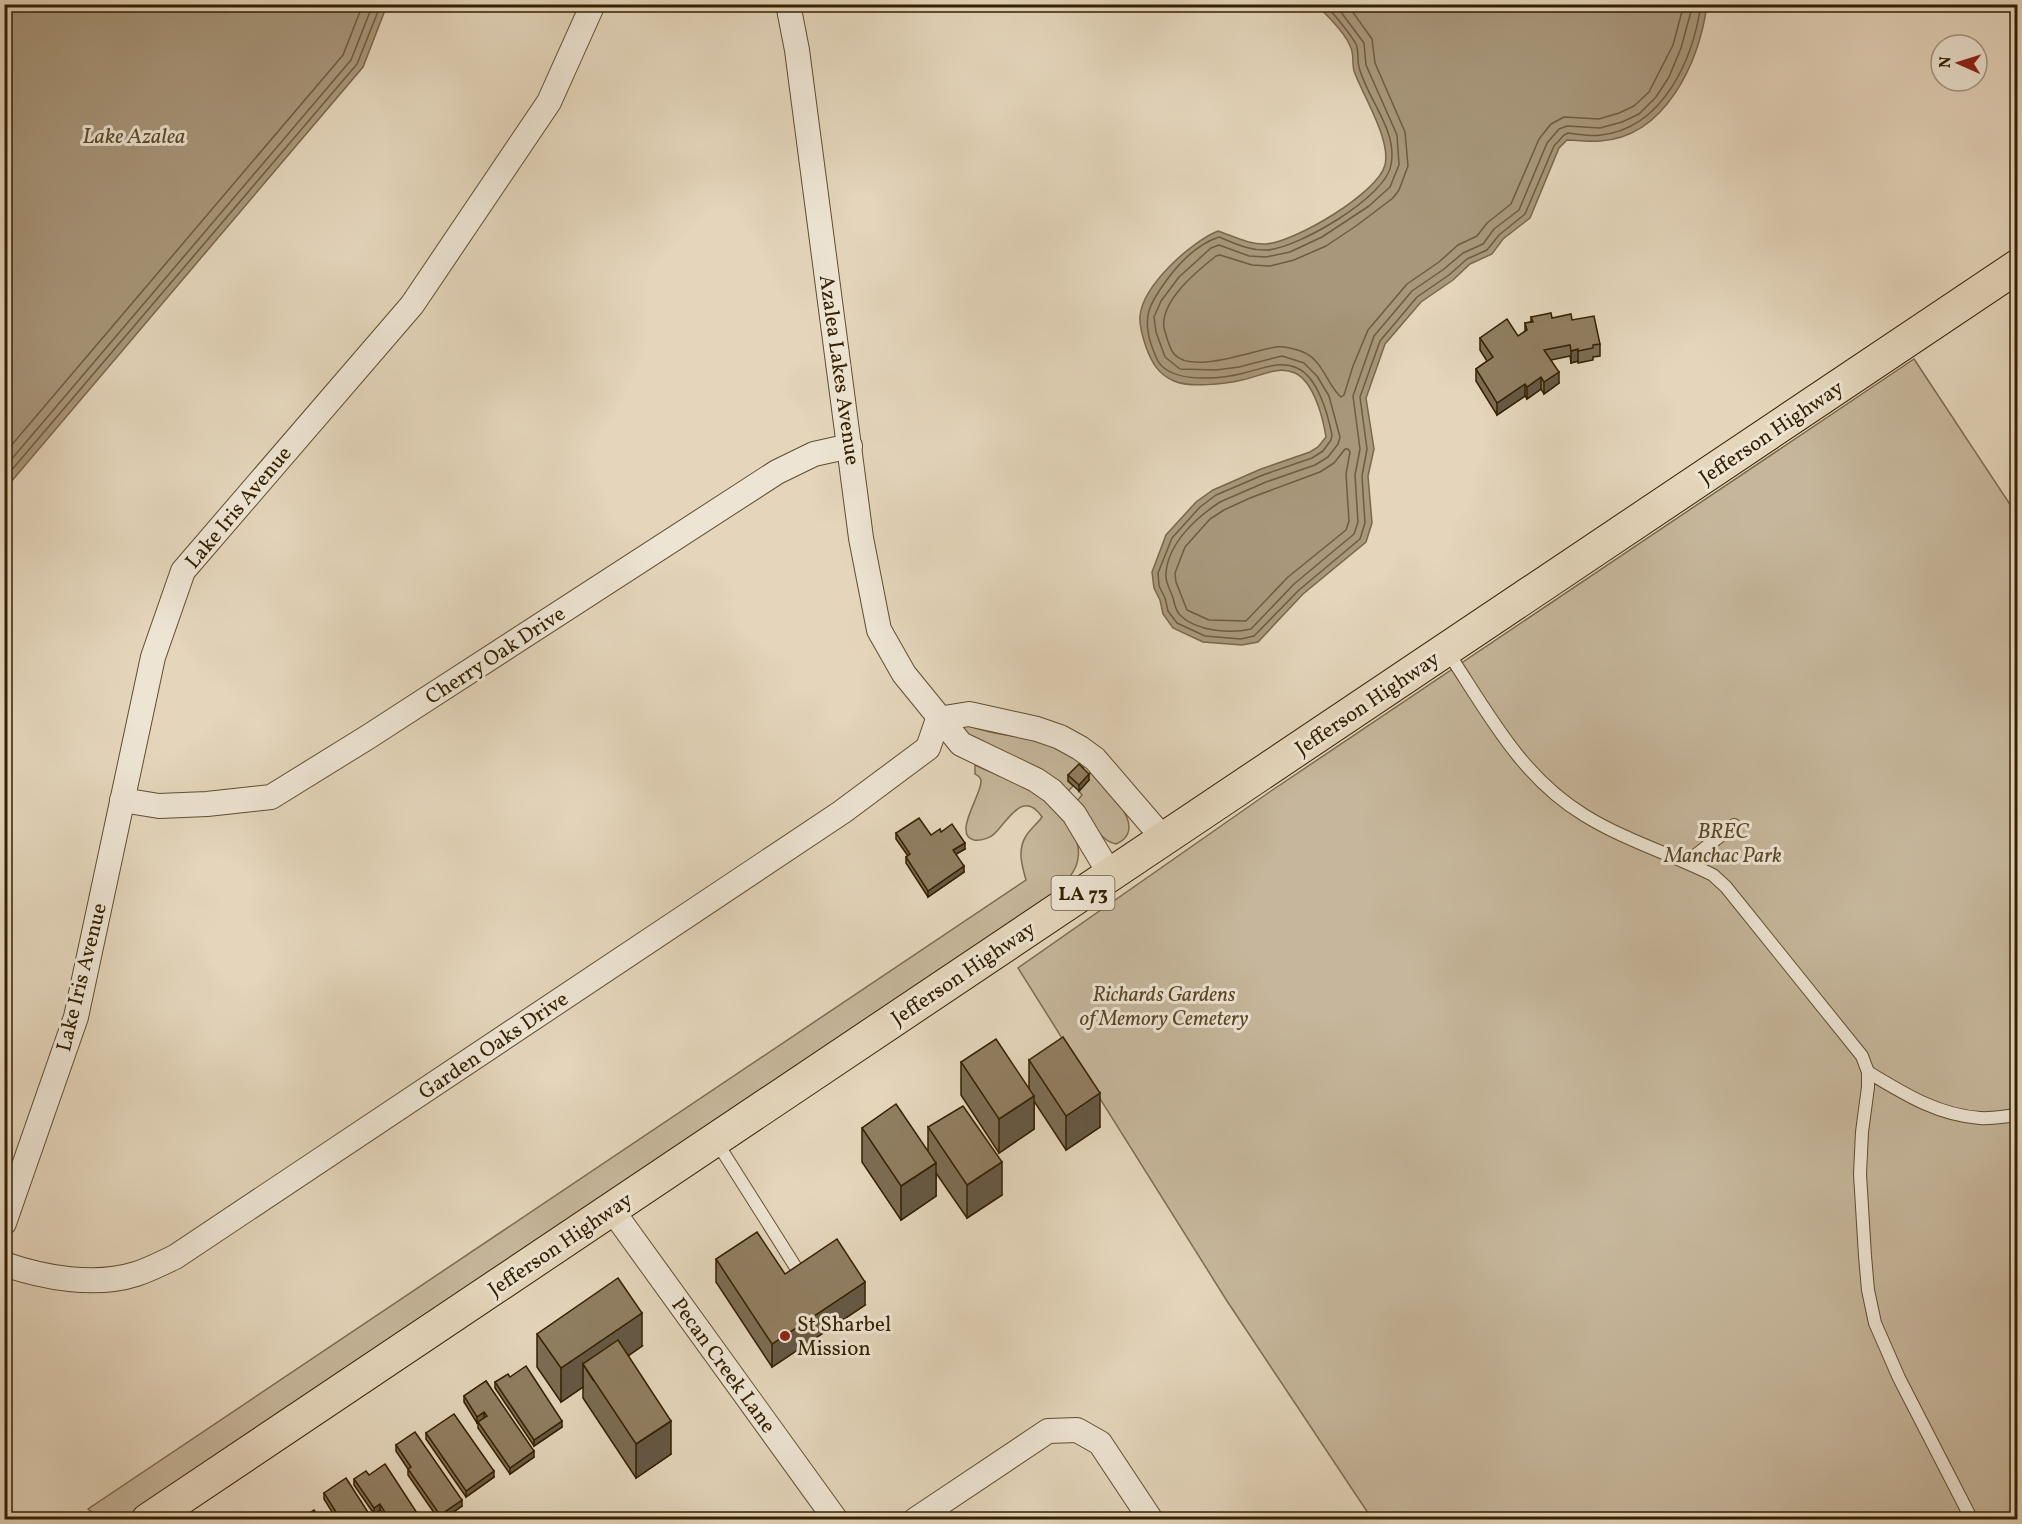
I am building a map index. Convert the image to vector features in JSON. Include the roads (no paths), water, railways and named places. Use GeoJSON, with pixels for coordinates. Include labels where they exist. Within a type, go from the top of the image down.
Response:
{"type":"FeatureCollection","features":[{"type":"Feature","properties":{"kind":"main road","name":"Jefferson Highway"},"geometry":{"type":"LineString","coordinates":[[148,1520],[2018,266]]}},
{"type":"Feature","properties":{"kind":"street","name":"Lake Iris Avenue"},"geometry":{"type":"LineString","coordinates":[[4,1223],[76,1017],[153,657],[183,571],[412,305],[549,102],[593,4]]}},
{"type":"Feature","properties":{"kind":"street","name":"Azalea Lakes Avenue"},"geometry":{"type":"LineString","coordinates":[[788,4],[797,50],[861,538],[879,630],[904,674],[938,719],[961,744],[1036,780],[1052,791],[1074,814],[1110,874]]}},
{"type":"Feature","properties":{"kind":"street","name":"Cherry Oak Drive"},"geometry":{"type":"LineString","coordinates":[[122,800],[159,806],[207,804],[272,797],[777,472],[814,454],[850,446]]}},
{"type":"Feature","properties":{"kind":"street"},"geometry":{"type":"LineString","coordinates":[[938,719],[969,714],[1037,729],[1070,742],[1095,759],[1163,838]]}},
{"type":"Feature","properties":{"kind":"street","name":"Garden Oaks Drive"},"geometry":{"type":"LineString","coordinates":[[4,1264],[65,1278],[99,1280],[135,1274],[175,1257],[842,812],[928,748],[938,719]]}},
{"type":"Feature","properties":{"kind":"street","name":"Pecan Creek Lane"},"geometry":{"type":"LineString","coordinates":[[612,1210],[836,1520]]}},
{"type":"Feature","properties":{"kind":"street"},"geometry":{"type":"LineString","coordinates":[[915,1520],[1048,1431],[1077,1430],[1100,1443],[1151,1520]]}},
{"type":"Feature","properties":{"kind":"lane"},"geometry":{"type":"LineString","coordinates":[[1446,650],[1510,748],[1542,784],[1594,821],[1713,875],[1726,887],[1862,1056],[1868,1072],[1860,1174],[1866,1267],[1875,1323],[1899,1378],[1972,1520]]}},
{"type":"Feature","properties":{"kind":"lane"},"geometry":{"type":"LineString","coordinates":[[1687,862],[1734,825]]}},
{"type":"Feature","properties":{"kind":"lane"},"geometry":{"type":"LineString","coordinates":[[1868,1072],[1906,1095],[1938,1110],[1981,1118],[2018,1115]]}},
{"type":"Feature","properties":{"kind":"lane"},"geometry":{"type":"LineString","coordinates":[[715,1140],[800,1274]]}},
{"type":"Feature","properties":{"kind":"water","name":"Lake Azalea"},"geometry":{"type":"Polygon","coordinates":[[[5,4],[387,5],[363,67],[10,483],[5,507],[5,4]]]}},
{"type":"Feature","properties":{"kind":"water"},"geometry":{"type":"Polygon","coordinates":[[[1317,5],[1707,5],[1703,27],[1687,72],[1661,111],[1643,126],[1623,136],[1600,141],[1567,140],[1559,148],[1530,218],[1503,239],[1492,254],[1470,264],[1453,280],[1421,302],[1385,344],[1366,398],[1374,449],[1368,476],[1372,523],[1366,542],[1303,594],[1258,642],[1242,645],[1203,642],[1173,628],[1163,614],[1154,588],[1152,572],[1166,535],[1196,502],[1213,490],[1261,469],[1310,452],[1318,447],[1326,437],[1325,429],[1312,392],[1302,378],[1295,373],[1282,370],[1248,379],[1207,385],[1181,383],[1168,378],[1156,367],[1146,347],[1140,316],[1143,304],[1159,278],[1182,255],[1207,237],[1218,231],[1242,240],[1266,244],[1296,235],[1315,226],[1352,202],[1379,176],[1385,165],[1384,143],[1354,71],[1351,48],[1341,31],[1317,5]]]}},
{"type":"Feature","properties":{"kind":"place","name":"St Sharbel Mission"},"geometry":{"type":"Point","coordinates":[785,1336]}},
{"type":"Feature","properties":{"kind":"park label","name":"BREC Manchac Park"},"geometry":{"type":"Point","coordinates":[1723,843]}},
{"type":"Feature","properties":{"kind":"park label","name":"Richards Gardens of Memory Cemetery"},"geometry":{"type":"Point","coordinates":[1164,1006]}}]}
